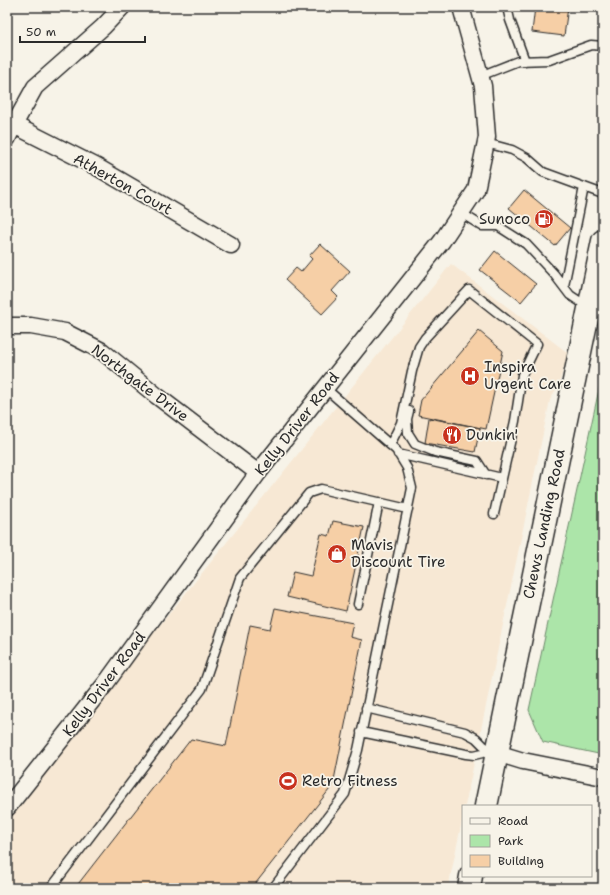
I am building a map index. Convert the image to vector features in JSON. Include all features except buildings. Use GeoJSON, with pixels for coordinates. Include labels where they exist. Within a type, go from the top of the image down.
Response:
{"type":"FeatureCollection","features":[{"type":"Feature","properties":{"kind":"main road","name":"Chews Landing Road"},"geometry":{"type":"LineString","coordinates":[[486,805],[603,241]]}},
{"type":"Feature","properties":{"kind":"main road"},"geometry":{"type":"LineString","coordinates":[[469,888],[472,877]]}},
{"type":"Feature","properties":{"kind":"street"},"geometry":{"type":"LineString","coordinates":[[10,132],[36,87],[103,27],[122,7]]}},
{"type":"Feature","properties":{"kind":"street","name":"Kelly Driver Road"},"geometry":{"type":"LineString","coordinates":[[7,808],[106,683],[258,473],[442,241],[476,190],[487,137],[480,76],[461,7]]}},
{"type":"Feature","properties":{"kind":"street","name":"Atherton Court"},"geometry":{"type":"LineString","coordinates":[[10,132],[97,167],[230,245]]}},
{"type":"Feature","properties":{"kind":"street","name":"Northgate Drive"},"geometry":{"type":"LineString","coordinates":[[7,326],[31,326],[65,332],[102,351],[157,396],[258,473]]}},
{"type":"Feature","properties":{"kind":"street"},"geometry":{"type":"LineString","coordinates":[[497,753],[523,761],[603,777]]}},
{"type":"Feature","properties":{"kind":"lane"},"geometry":{"type":"LineString","coordinates":[[508,7],[510,20],[525,61]]}},
{"type":"Feature","properties":{"kind":"lane"},"geometry":{"type":"LineString","coordinates":[[480,76],[518,61],[549,60],[591,45],[603,46]]}},
{"type":"Feature","properties":{"kind":"lane"},"geometry":{"type":"LineString","coordinates":[[486,143],[512,150],[527,158],[543,172],[603,194]]}},
{"type":"Feature","properties":{"kind":"lane"},"geometry":{"type":"LineString","coordinates":[[564,286],[584,187]]}},
{"type":"Feature","properties":{"kind":"lane"},"geometry":{"type":"LineString","coordinates":[[461,213],[482,226],[498,226],[526,244],[554,274],[570,295],[589,307]]}},
{"type":"Feature","properties":{"kind":"lane"},"geometry":{"type":"LineString","coordinates":[[390,445],[401,423],[419,347],[425,338],[469,290],[537,344],[522,375],[515,421],[494,514]]}},
{"type":"Feature","properties":{"kind":"lane"},"geometry":{"type":"LineString","coordinates":[[419,347],[407,419],[408,433],[415,444],[434,452],[477,461],[486,475]]}},
{"type":"Feature","properties":{"kind":"lane"},"geometry":{"type":"LineString","coordinates":[[273,888],[345,794],[358,750],[412,488],[407,468],[396,450],[325,388]]}},
{"type":"Feature","properties":{"kind":"lane"},"geometry":{"type":"LineString","coordinates":[[398,454],[502,478]]}},
{"type":"Feature","properties":{"kind":"lane"},"geometry":{"type":"LineString","coordinates":[[51,888],[202,689],[240,578],[309,493],[321,489],[408,509]]}},
{"type":"Feature","properties":{"kind":"lane"},"geometry":{"type":"LineString","coordinates":[[358,604],[379,502]]}},
{"type":"Feature","properties":{"kind":"lane"},"geometry":{"type":"LineString","coordinates":[[366,708],[465,732],[476,738],[482,746],[488,750],[497,753]]}},
{"type":"Feature","properties":{"kind":"lane"},"geometry":{"type":"LineString","coordinates":[[361,732],[466,754],[474,755],[487,752],[497,753]]}},
{"type":"Feature","properties":{"kind":"shaded area"},"geometry":{"type":"Polygon","coordinates":[[[451,264],[568,353],[558,387],[550,400],[465,805],[462,805],[462,821],[448,888],[7,888],[7,815],[451,264]]]}},
{"type":"Feature","properties":{"kind":"green space"},"geometry":{"type":"Polygon","coordinates":[[[603,371],[603,755],[543,742],[529,710],[603,371]]]}},
{"type":"Feature","properties":{"kind":"place","name":"Sunoco"},"geometry":{"type":"Point","coordinates":[544,219]}},
{"type":"Feature","properties":{"kind":"place","name":"Inspira Urgent Care"},"geometry":{"type":"Point","coordinates":[470,376]}},
{"type":"Feature","properties":{"kind":"place","name":"Dunkin'"},"geometry":{"type":"Point","coordinates":[452,435]}},
{"type":"Feature","properties":{"kind":"place","name":"Mavis Discount Tire"},"geometry":{"type":"Point","coordinates":[337,554]}},
{"type":"Feature","properties":{"kind":"place","name":"Retro Fitness"},"geometry":{"type":"Point","coordinates":[288,781]}}]}
